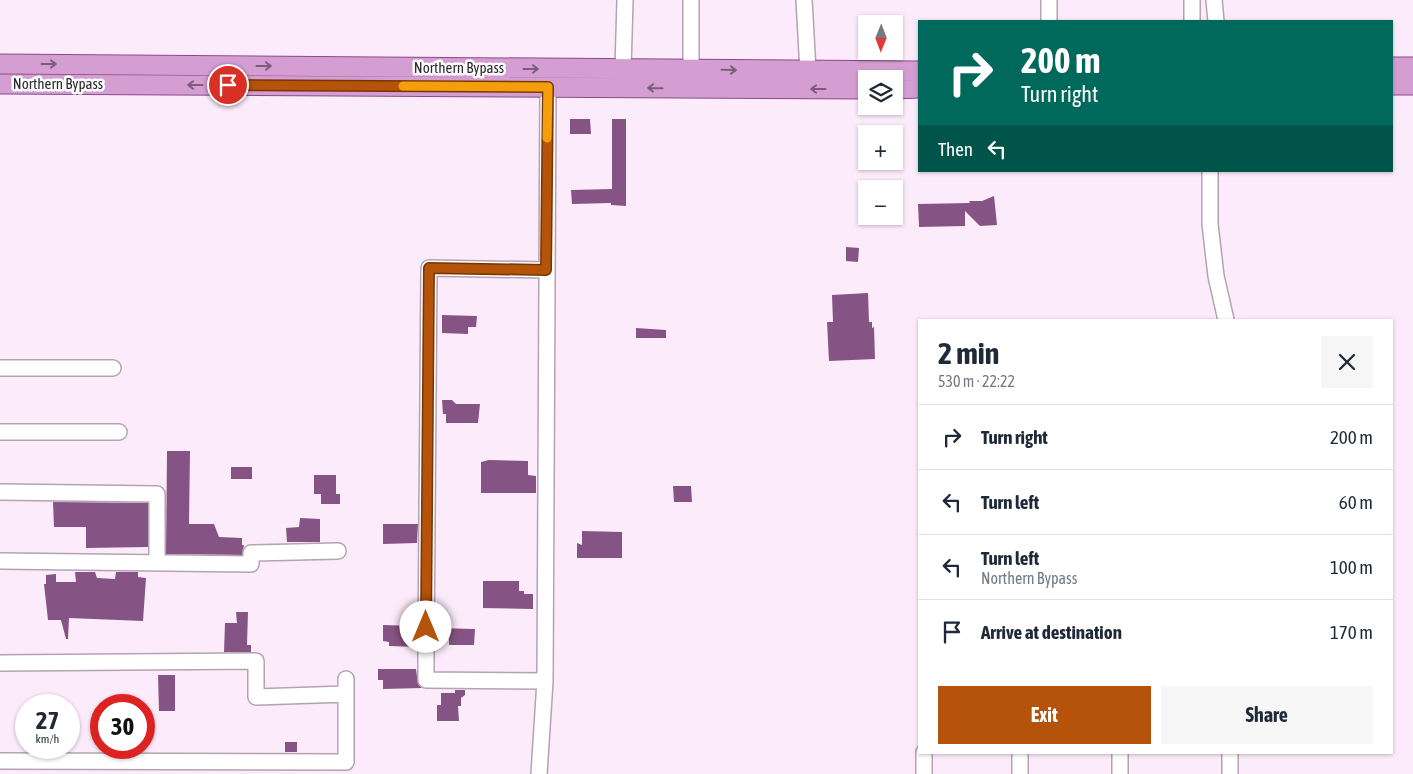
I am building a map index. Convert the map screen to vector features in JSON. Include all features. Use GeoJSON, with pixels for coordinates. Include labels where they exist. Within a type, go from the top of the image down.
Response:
{"type":"FeatureCollection","features":[{"type":"Feature","properties":{"kind":"main road","name":"Northern Bypass"},"geometry":{"type":"LineString","coordinates":[[0,64],[918,71]]}},
{"type":"Feature","properties":{"kind":"main road"},"geometry":{"type":"LineString","coordinates":[[1393,67],[1413,67]]}},
{"type":"Feature","properties":{"kind":"main road","name":"Northern Bypass"},"geometry":{"type":"LineString","coordinates":[[0,84],[858,89]]}},
{"type":"Feature","properties":{"kind":"main road"},"geometry":{"type":"LineString","coordinates":[[1393,85],[1413,85]]}},
{"type":"Feature","properties":{"kind":"main road"},"geometry":{"type":"LineString","coordinates":[[903,89],[918,88]]}},
{"type":"Feature","properties":{"kind":"street"},"geometry":{"type":"LineString","coordinates":[[623,69],[625,0]]}},
{"type":"Feature","properties":{"kind":"street"},"geometry":{"type":"LineString","coordinates":[[690,70],[691,0]]}},
{"type":"Feature","properties":{"kind":"street"},"geometry":{"type":"LineString","coordinates":[[804,0],[808,71]]}},
{"type":"Feature","properties":{"kind":"street"},"geometry":{"type":"LineString","coordinates":[[1049,0],[1049,20]]}},
{"type":"Feature","properties":{"kind":"street"},"geometry":{"type":"LineString","coordinates":[[1192,0],[1192,20]]}},
{"type":"Feature","properties":{"kind":"street"},"geometry":{"type":"LineString","coordinates":[[1214,0],[1216,20]]}},
{"type":"Feature","properties":{"kind":"street"},"geometry":{"type":"LineString","coordinates":[[539,774],[546,680],[548,87]]}},
{"type":"Feature","properties":{"kind":"street"},"geometry":{"type":"LineString","coordinates":[[1210,172],[1210,224],[1216,276],[1226,319]]}},
{"type":"Feature","properties":{"kind":"street"},"geometry":{"type":"LineString","coordinates":[[546,270],[429,268],[426,680],[546,680]]}},
{"type":"Feature","properties":{"kind":"street"},"geometry":{"type":"LineString","coordinates":[[0,368],[113,368]]}},
{"type":"Feature","properties":{"kind":"street"},"geometry":{"type":"LineString","coordinates":[[0,432],[119,432]]}},
{"type":"Feature","properties":{"kind":"street"},"geometry":{"type":"LineString","coordinates":[[0,492],[157,494],[157,562]]}},
{"type":"Feature","properties":{"kind":"street"},"geometry":{"type":"LineString","coordinates":[[0,561],[250,564],[251,553],[338,551]]}},
{"type":"Feature","properties":{"kind":"street"},"geometry":{"type":"LineString","coordinates":[[0,663],[256,661],[256,697],[346,694]]}},
{"type":"Feature","properties":{"kind":"street"},"geometry":{"type":"LineString","coordinates":[[0,761],[230,768],[346,762],[346,679]]}},
{"type":"Feature","properties":{"kind":"street"},"geometry":{"type":"LineString","coordinates":[[924,754],[924,774]]}},
{"type":"Feature","properties":{"kind":"street"},"geometry":{"type":"LineString","coordinates":[[1020,754],[1020,774]]}},
{"type":"Feature","properties":{"kind":"street"},"geometry":{"type":"LineString","coordinates":[[1120,754],[1120,774]]}},
{"type":"Feature","properties":{"kind":"street"},"geometry":{"type":"LineString","coordinates":[[1230,754],[1230,774]]}},
{"type":"Feature","properties":{"kind":"building"},"geometry":{"type":"Polygon","coordinates":[[[570,119],[590,119],[591,134],[570,134],[570,119]]]}},
{"type":"Feature","properties":{"kind":"building"},"geometry":{"type":"Polygon","coordinates":[[[612,119],[626,119],[626,206],[611,205],[611,203],[572,204],[571,190],[612,189],[612,119]]]}},
{"type":"Feature","properties":{"kind":"building"},"geometry":{"type":"Polygon","coordinates":[[[994,196],[997,225],[980,226],[965,211],[965,226],[919,227],[918,204],[970,203],[969,201],[982,201],[994,196]]]}},
{"type":"Feature","properties":{"kind":"building"},"geometry":{"type":"Polygon","coordinates":[[[846,247],[859,248],[858,262],[846,261],[846,247]]]}},
{"type":"Feature","properties":{"kind":"building"},"geometry":{"type":"Polygon","coordinates":[[[868,293],[869,322],[872,322],[872,328],[874,327],[875,359],[829,361],[827,322],[833,322],[832,295],[868,293]]]}},
{"type":"Feature","properties":{"kind":"building"},"geometry":{"type":"Polygon","coordinates":[[[442,315],[477,316],[476,327],[468,327],[468,334],[442,333],[442,315]]]}},
{"type":"Feature","properties":{"kind":"building"},"geometry":{"type":"Polygon","coordinates":[[[636,328],[666,330],[666,338],[636,338],[636,328]]]}},
{"type":"Feature","properties":{"kind":"building"},"geometry":{"type":"Polygon","coordinates":[[[442,400],[452,400],[456,404],[480,404],[478,423],[446,423],[446,414],[443,414],[442,400]]]}},
{"type":"Feature","properties":{"kind":"building"},"geometry":{"type":"Polygon","coordinates":[[[167,451],[190,451],[189,524],[214,524],[219,537],[242,538],[242,545],[244,545],[242,555],[166,554],[167,451]]]}},
{"type":"Feature","properties":{"kind":"building"},"geometry":{"type":"Polygon","coordinates":[[[489,460],[528,461],[528,475],[536,476],[536,493],[481,493],[481,462],[489,460]]]}},
{"type":"Feature","properties":{"kind":"building"},"geometry":{"type":"Polygon","coordinates":[[[231,467],[252,467],[252,479],[231,479],[231,467]]]}},
{"type":"Feature","properties":{"kind":"building"},"geometry":{"type":"Polygon","coordinates":[[[314,475],[336,475],[336,494],[340,494],[340,504],[321,504],[321,494],[314,494],[314,475]]]}},
{"type":"Feature","properties":{"kind":"building"},"geometry":{"type":"Polygon","coordinates":[[[673,486],[691,486],[692,502],[674,502],[673,486]]]}},
{"type":"Feature","properties":{"kind":"building"},"geometry":{"type":"Polygon","coordinates":[[[53,502],[148,503],[148,547],[86,548],[86,527],[54,527],[53,502]]]}},
{"type":"Feature","properties":{"kind":"building"},"geometry":{"type":"Polygon","coordinates":[[[300,518],[320,519],[320,542],[287,542],[286,528],[299,527],[300,518]]]}},
{"type":"Feature","properties":{"kind":"building"},"geometry":{"type":"Polygon","coordinates":[[[383,524],[418,524],[417,543],[383,544],[383,524]]]}},
{"type":"Feature","properties":{"kind":"building"},"geometry":{"type":"Polygon","coordinates":[[[582,531],[622,532],[622,558],[577,558],[577,543],[582,545],[582,531]]]}},
{"type":"Feature","properties":{"kind":"building"},"geometry":{"type":"Polygon","coordinates":[[[75,572],[95,572],[97,578],[115,579],[116,572],[138,572],[138,577],[146,578],[143,621],[69,618],[68,639],[66,639],[61,620],[48,620],[44,584],[46,584],[46,575],[56,574],[56,582],[76,582],[75,572]]]}},
{"type":"Feature","properties":{"kind":"building"},"geometry":{"type":"Polygon","coordinates":[[[483,581],[519,581],[519,591],[524,591],[524,594],[533,594],[533,609],[483,608],[483,581]]]}},
{"type":"Feature","properties":{"kind":"building"},"geometry":{"type":"Polygon","coordinates":[[[236,612],[248,612],[247,645],[251,645],[251,652],[224,652],[225,623],[237,623],[236,612]]]}},
{"type":"Feature","properties":{"kind":"building"},"geometry":{"type":"Polygon","coordinates":[[[383,625],[417,626],[417,647],[389,646],[389,642],[383,641],[383,625]]]}},
{"type":"Feature","properties":{"kind":"building"},"geometry":{"type":"Polygon","coordinates":[[[436,628],[475,629],[474,645],[449,645],[449,638],[435,634],[436,628]]]}},
{"type":"Feature","properties":{"kind":"building"},"geometry":{"type":"Polygon","coordinates":[[[378,669],[416,669],[418,684],[422,688],[383,689],[383,680],[378,680],[378,669]]]}},
{"type":"Feature","properties":{"kind":"building"},"geometry":{"type":"Polygon","coordinates":[[[158,675],[175,675],[175,711],[159,711],[158,675]]]}},
{"type":"Feature","properties":{"kind":"building"},"geometry":{"type":"Polygon","coordinates":[[[455,690],[465,690],[465,695],[461,698],[461,706],[458,706],[459,721],[437,721],[437,705],[441,705],[441,693],[455,693],[455,690]]]}},
{"type":"Feature","properties":{"kind":"building"},"geometry":{"type":"Polygon","coordinates":[[[285,742],[297,742],[297,752],[285,752],[285,742]]]}},
{"type":"Feature","properties":{"kind":"slow traffic"},"geometry":{"type":"LineString","coordinates":[[403,86],[548,87],[547,138]]}},
{"type":"Feature","properties":{"kind":"route"},"geometry":{"type":"LineString","coordinates":[[228,85],[548,87],[546,270],[429,268],[426,627]]}}]}
